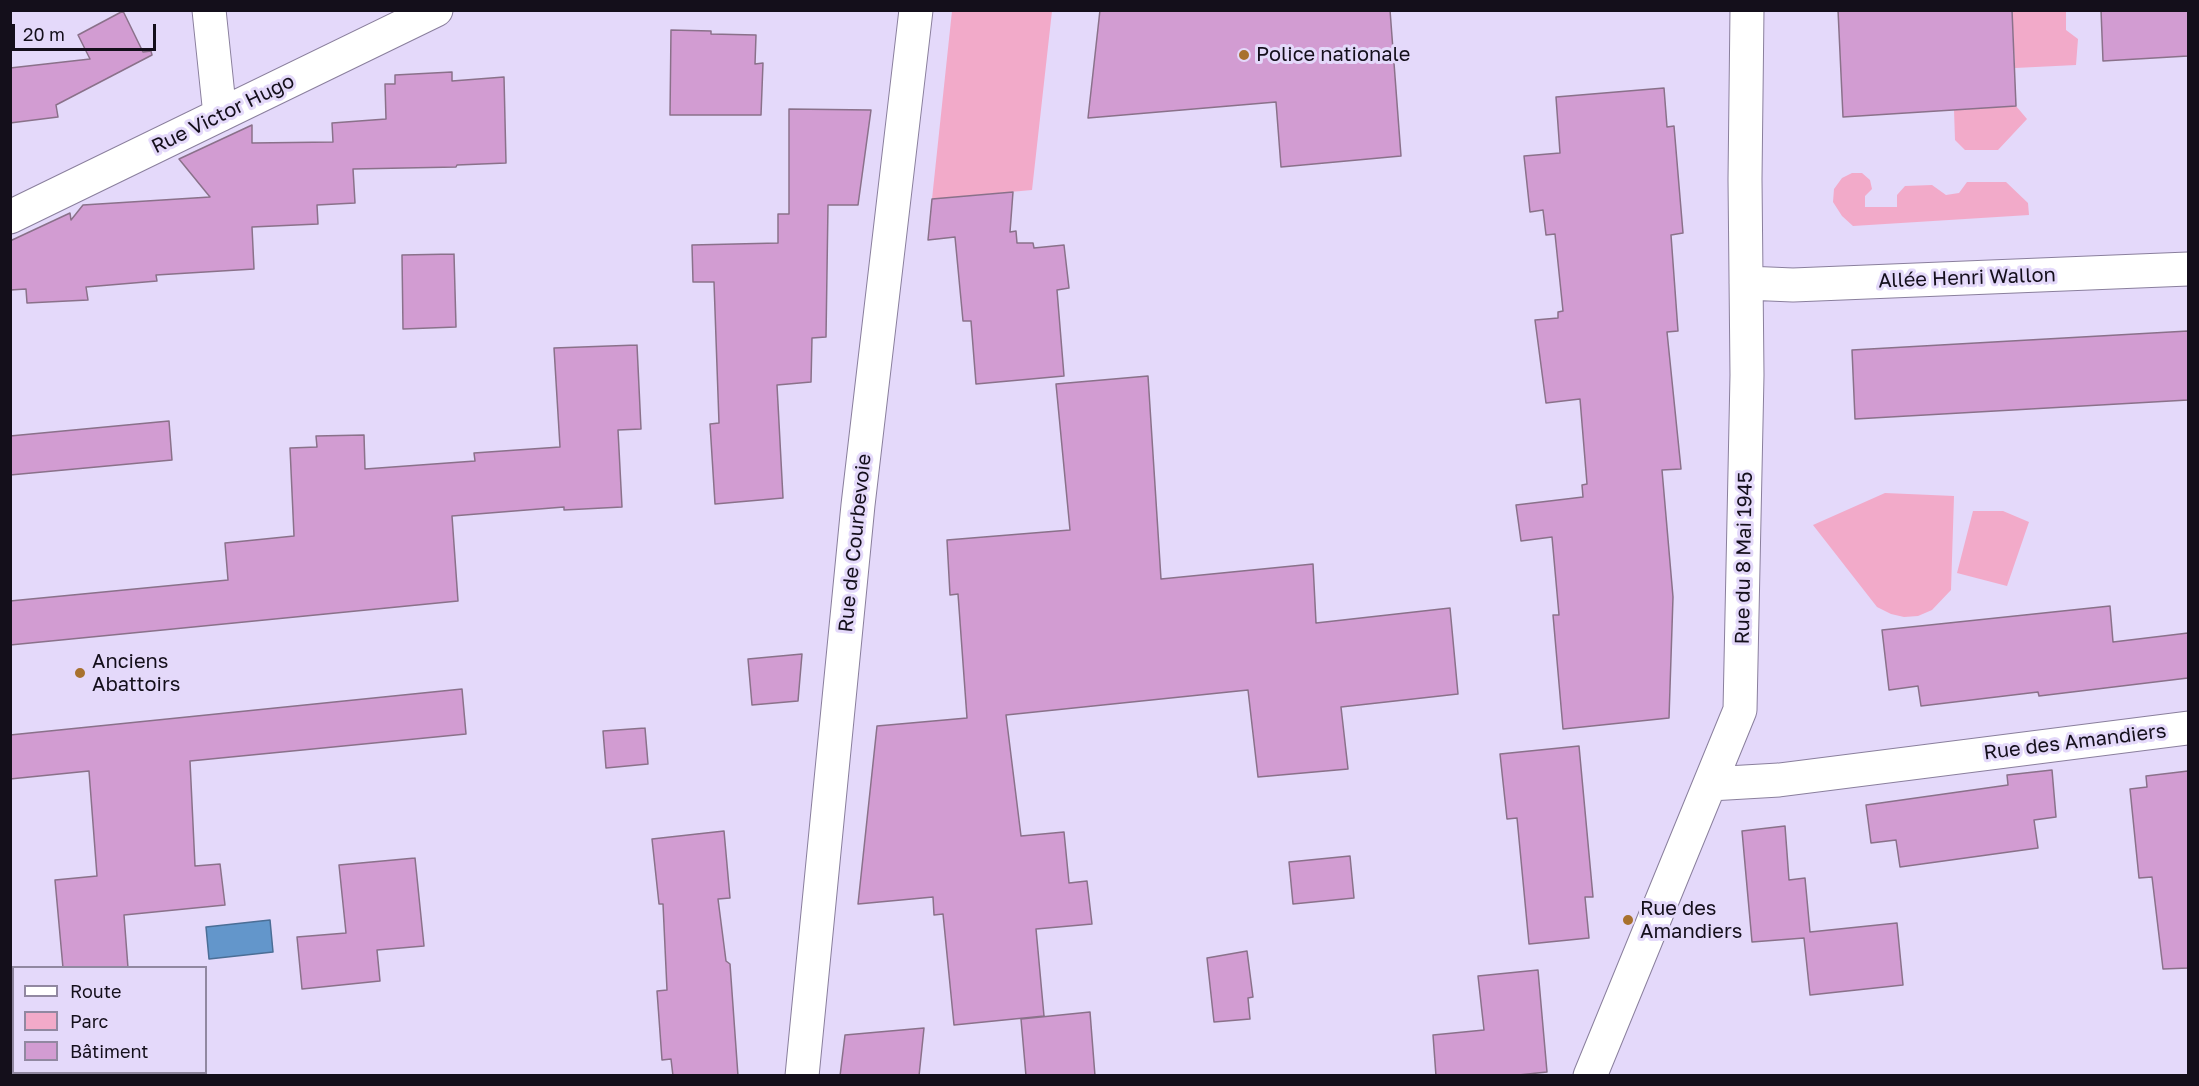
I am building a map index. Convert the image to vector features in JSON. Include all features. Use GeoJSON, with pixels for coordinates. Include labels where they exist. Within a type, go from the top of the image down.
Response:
{"type":"FeatureCollection","features":[{"type":"Feature","properties":{"kind":"street"},"geometry":{"type":"LineString","coordinates":[[209,10],[220,115]]}},
{"type":"Feature","properties":{"kind":"street","name":"Rue Victor Hugo"},"geometry":{"type":"LineString","coordinates":[[10,217],[436,10]]}},
{"type":"Feature","properties":{"kind":"street","name":"Rue de Courbevoie"},"geometry":{"type":"LineString","coordinates":[[802,1076],[858,505],[916,10]]}},
{"type":"Feature","properties":{"kind":"street","name":"Rue du 8 Mai 1945"},"geometry":{"type":"LineString","coordinates":[[1590,1076],[1740,710],[1748,375],[1745,179],[1747,10]]}},
{"type":"Feature","properties":{"kind":"street","name":"Allée Henri Wallon"},"geometry":{"type":"LineString","coordinates":[[1746,284],[1793,285],[2188,269]]}},
{"type":"Feature","properties":{"kind":"street","name":"Rue des Amandiers"},"geometry":{"type":"LineString","coordinates":[[1710,784],[1779,780],[2188,728]]}},
{"type":"Feature","properties":{"kind":"green space"},"geometry":{"type":"Polygon","coordinates":[[[952,11],[1052,11],[1032,190],[932,199],[952,11]]]}},
{"type":"Feature","properties":{"kind":"green space"},"geometry":{"type":"Polygon","coordinates":[[[2012,11],[2066,11],[2066,30],[2078,39],[2076,65],[2015,68],[2012,11]]]}},
{"type":"Feature","properties":{"kind":"green space"},"geometry":{"type":"Polygon","coordinates":[[[2016,106],[2027,119],[1998,150],[1965,150],[1955,140],[1954,110],[2016,106]]]}},
{"type":"Feature","properties":{"kind":"green space"},"geometry":{"type":"Polygon","coordinates":[[[1852,173],[1862,173],[1870,180],[1872,189],[1865,196],[1865,207],[1897,207],[1897,195],[1905,186],[1932,185],[1946,195],[1959,193],[1967,182],[2006,182],[2028,203],[2029,215],[1853,226],[1842,216],[1833,202],[1834,189],[1842,178],[1852,173]]]}},
{"type":"Feature","properties":{"kind":"green space"},"geometry":{"type":"Polygon","coordinates":[[[1885,493],[1954,496],[1951,590],[1932,610],[1918,616],[1904,617],[1877,607],[1813,525],[1885,493]]]}},
{"type":"Feature","properties":{"kind":"green space"},"geometry":{"type":"Polygon","coordinates":[[[1973,511],[2003,511],[2029,522],[2007,586],[1957,573],[1973,511]]]}},
{"type":"Feature","properties":{"kind":"water"},"geometry":{"type":"Polygon","coordinates":[[[270,920],[273,952],[209,959],[206,927],[270,920]]]}},
{"type":"Feature","properties":{"kind":"building","name":"Police nationale"},"geometry":{"type":"Polygon","coordinates":[[[1100,10],[1390,10],[1401,156],[1281,167],[1276,102],[1088,118],[1100,10]]]}},
{"type":"Feature","properties":{"kind":"building"},"geometry":{"type":"Polygon","coordinates":[[[1838,10],[2012,10],[2016,106],[1843,117],[1838,10]]]}},
{"type":"Feature","properties":{"kind":"building"},"geometry":{"type":"Polygon","coordinates":[[[2101,10],[2188,10],[2188,56],[2103,61],[2101,10]]]}},
{"type":"Feature","properties":{"kind":"building"},"geometry":{"type":"Polygon","coordinates":[[[123,11],[143,52],[151,51],[152,55],[56,105],[58,117],[10,123],[10,68],[90,59],[78,35],[123,11]]]}},
{"type":"Feature","properties":{"kind":"building"},"geometry":{"type":"Polygon","coordinates":[[[671,30],[756,35],[755,64],[763,63],[761,115],[670,115],[671,30]]]}},
{"type":"Feature","properties":{"kind":"building"},"geometry":{"type":"Polygon","coordinates":[[[452,72],[452,81],[504,77],[506,163],[457,165],[456,167],[353,169],[355,203],[317,205],[318,224],[252,227],[254,269],[156,275],[157,281],[86,287],[88,300],[27,303],[26,289],[10,290],[10,241],[70,213],[71,220],[83,205],[210,197],[179,159],[252,125],[252,143],[333,142],[332,123],[386,119],[385,84],[395,84],[395,75],[452,72]]]}},
{"type":"Feature","properties":{"kind":"building"},"geometry":{"type":"Polygon","coordinates":[[[1664,88],[1667,127],[1674,126],[1683,233],[1671,235],[1678,331],[1667,332],[1681,469],[1662,470],[1673,597],[1669,718],[1563,729],[1553,615],[1559,615],[1552,537],[1521,541],[1516,505],[1583,497],[1582,485],[1587,484],[1580,399],[1546,403],[1535,320],[1558,318],[1558,312],[1563,311],[1555,234],[1546,235],[1543,210],[1530,212],[1524,156],[1560,153],[1556,97],[1664,88]]]}},
{"type":"Feature","properties":{"kind":"building"},"geometry":{"type":"Polygon","coordinates":[[[789,109],[871,110],[858,205],[828,205],[826,337],[812,338],[811,382],[777,385],[783,498],[715,504],[710,424],[719,423],[714,282],[693,282],[692,245],[778,243],[778,214],[789,214],[789,109]]]}},
{"type":"Feature","properties":{"kind":"building"},"geometry":{"type":"Polygon","coordinates":[[[1013,192],[1010,232],[1016,231],[1017,243],[1033,243],[1034,248],[1064,245],[1069,288],[1057,290],[1064,376],[976,384],[971,321],[963,321],[955,237],[928,240],[932,199],[1013,192]]]}},
{"type":"Feature","properties":{"kind":"building"},"geometry":{"type":"Polygon","coordinates":[[[454,254],[456,327],[403,329],[402,255],[454,254]]]}},
{"type":"Feature","properties":{"kind":"building"},"geometry":{"type":"Polygon","coordinates":[[[2188,331],[2188,400],[1855,419],[1852,350],[2188,331]]]}},
{"type":"Feature","properties":{"kind":"building"},"geometry":{"type":"Polygon","coordinates":[[[637,345],[641,429],[618,430],[622,507],[564,510],[564,507],[452,516],[458,601],[10,645],[10,601],[228,580],[225,543],[294,536],[290,448],[317,447],[316,436],[364,435],[365,469],[475,461],[474,453],[560,447],[554,348],[637,345]]]}},
{"type":"Feature","properties":{"kind":"building"},"geometry":{"type":"Polygon","coordinates":[[[1148,376],[1161,579],[1313,564],[1316,623],[1450,608],[1458,694],[1341,707],[1348,769],[1258,777],[1248,690],[1006,715],[1021,836],[1064,832],[1069,883],[1087,881],[1092,924],[1036,929],[1044,1016],[954,1025],[943,914],[934,915],[933,897],[858,904],[877,726],[967,718],[958,594],[950,595],[947,540],[1070,530],[1056,384],[1148,376]]]}},
{"type":"Feature","properties":{"kind":"building"},"geometry":{"type":"Polygon","coordinates":[[[169,421],[172,460],[10,475],[10,436],[169,421]]]}},
{"type":"Feature","properties":{"kind":"building"},"geometry":{"type":"Polygon","coordinates":[[[2110,606],[2113,642],[2188,633],[2188,678],[2039,696],[2038,692],[1921,706],[1918,686],[1889,690],[1882,630],[2110,606]]]}},
{"type":"Feature","properties":{"kind":"building"},"geometry":{"type":"Polygon","coordinates":[[[802,654],[798,701],[752,705],[748,659],[802,654]]]}},
{"type":"Feature","properties":{"kind":"building"},"geometry":{"type":"Polygon","coordinates":[[[462,689],[466,734],[190,761],[195,866],[220,864],[225,905],[124,915],[128,966],[63,966],[55,880],[97,876],[89,771],[10,779],[10,735],[462,689]]]}},
{"type":"Feature","properties":{"kind":"building"},"geometry":{"type":"Polygon","coordinates":[[[645,728],[648,764],[606,768],[603,731],[645,728]]]}},
{"type":"Feature","properties":{"kind":"building"},"geometry":{"type":"Polygon","coordinates":[[[1579,746],[1593,897],[1585,897],[1589,938],[1529,944],[1517,818],[1507,819],[1500,754],[1579,746]]]}},
{"type":"Feature","properties":{"kind":"building"},"geometry":{"type":"Polygon","coordinates":[[[2052,770],[2056,817],[2034,820],[2038,848],[1900,867],[1896,840],[1871,843],[1866,805],[2008,785],[2007,775],[2052,770]]]}},
{"type":"Feature","properties":{"kind":"building"},"geometry":{"type":"Polygon","coordinates":[[[2188,771],[2188,968],[2163,969],[2152,877],[2139,878],[2130,789],[2147,787],[2146,776],[2188,771]]]}},
{"type":"Feature","properties":{"kind":"building"},"geometry":{"type":"Polygon","coordinates":[[[1785,826],[1789,880],[1805,878],[1810,932],[1897,923],[1903,985],[1810,995],[1804,938],[1752,942],[1742,831],[1785,826]]]}},
{"type":"Feature","properties":{"kind":"building"},"geometry":{"type":"Polygon","coordinates":[[[724,831],[730,898],[718,899],[726,961],[730,964],[738,1076],[673,1076],[671,1059],[662,1060],[657,991],[667,990],[663,904],[659,904],[652,839],[724,831]]]}},
{"type":"Feature","properties":{"kind":"building"},"geometry":{"type":"Polygon","coordinates":[[[1350,856],[1354,898],[1293,904],[1289,862],[1350,856]]]}},
{"type":"Feature","properties":{"kind":"building"},"geometry":{"type":"Polygon","coordinates":[[[415,858],[424,946],[377,950],[380,981],[302,989],[297,937],[346,933],[339,865],[415,858]]]}},
{"type":"Feature","properties":{"kind":"building"},"geometry":{"type":"Polygon","coordinates":[[[1247,951],[1253,997],[1248,998],[1250,1019],[1214,1022],[1207,958],[1247,951]]]}},
{"type":"Feature","properties":{"kind":"building"},"geometry":{"type":"Polygon","coordinates":[[[1538,970],[1547,1072],[1509,1076],[1436,1076],[1433,1035],[1484,1030],[1478,976],[1538,970]]]}},
{"type":"Feature","properties":{"kind":"building"},"geometry":{"type":"Polygon","coordinates":[[[1090,1012],[1095,1076],[1026,1076],[1021,1019],[1090,1012]]]}},
{"type":"Feature","properties":{"kind":"building"},"geometry":{"type":"Polygon","coordinates":[[[924,1028],[919,1076],[840,1076],[845,1035],[924,1028]]]}},
{"type":"Feature","properties":{"kind":"place","name":"Police nationale"},"geometry":{"type":"Point","coordinates":[1244,55]}},
{"type":"Feature","properties":{"kind":"place","name":"Anciens Abattoirs"},"geometry":{"type":"Point","coordinates":[80,673]}},
{"type":"Feature","properties":{"kind":"place","name":"Rue des Amandiers"},"geometry":{"type":"Point","coordinates":[1628,920]}}]}
